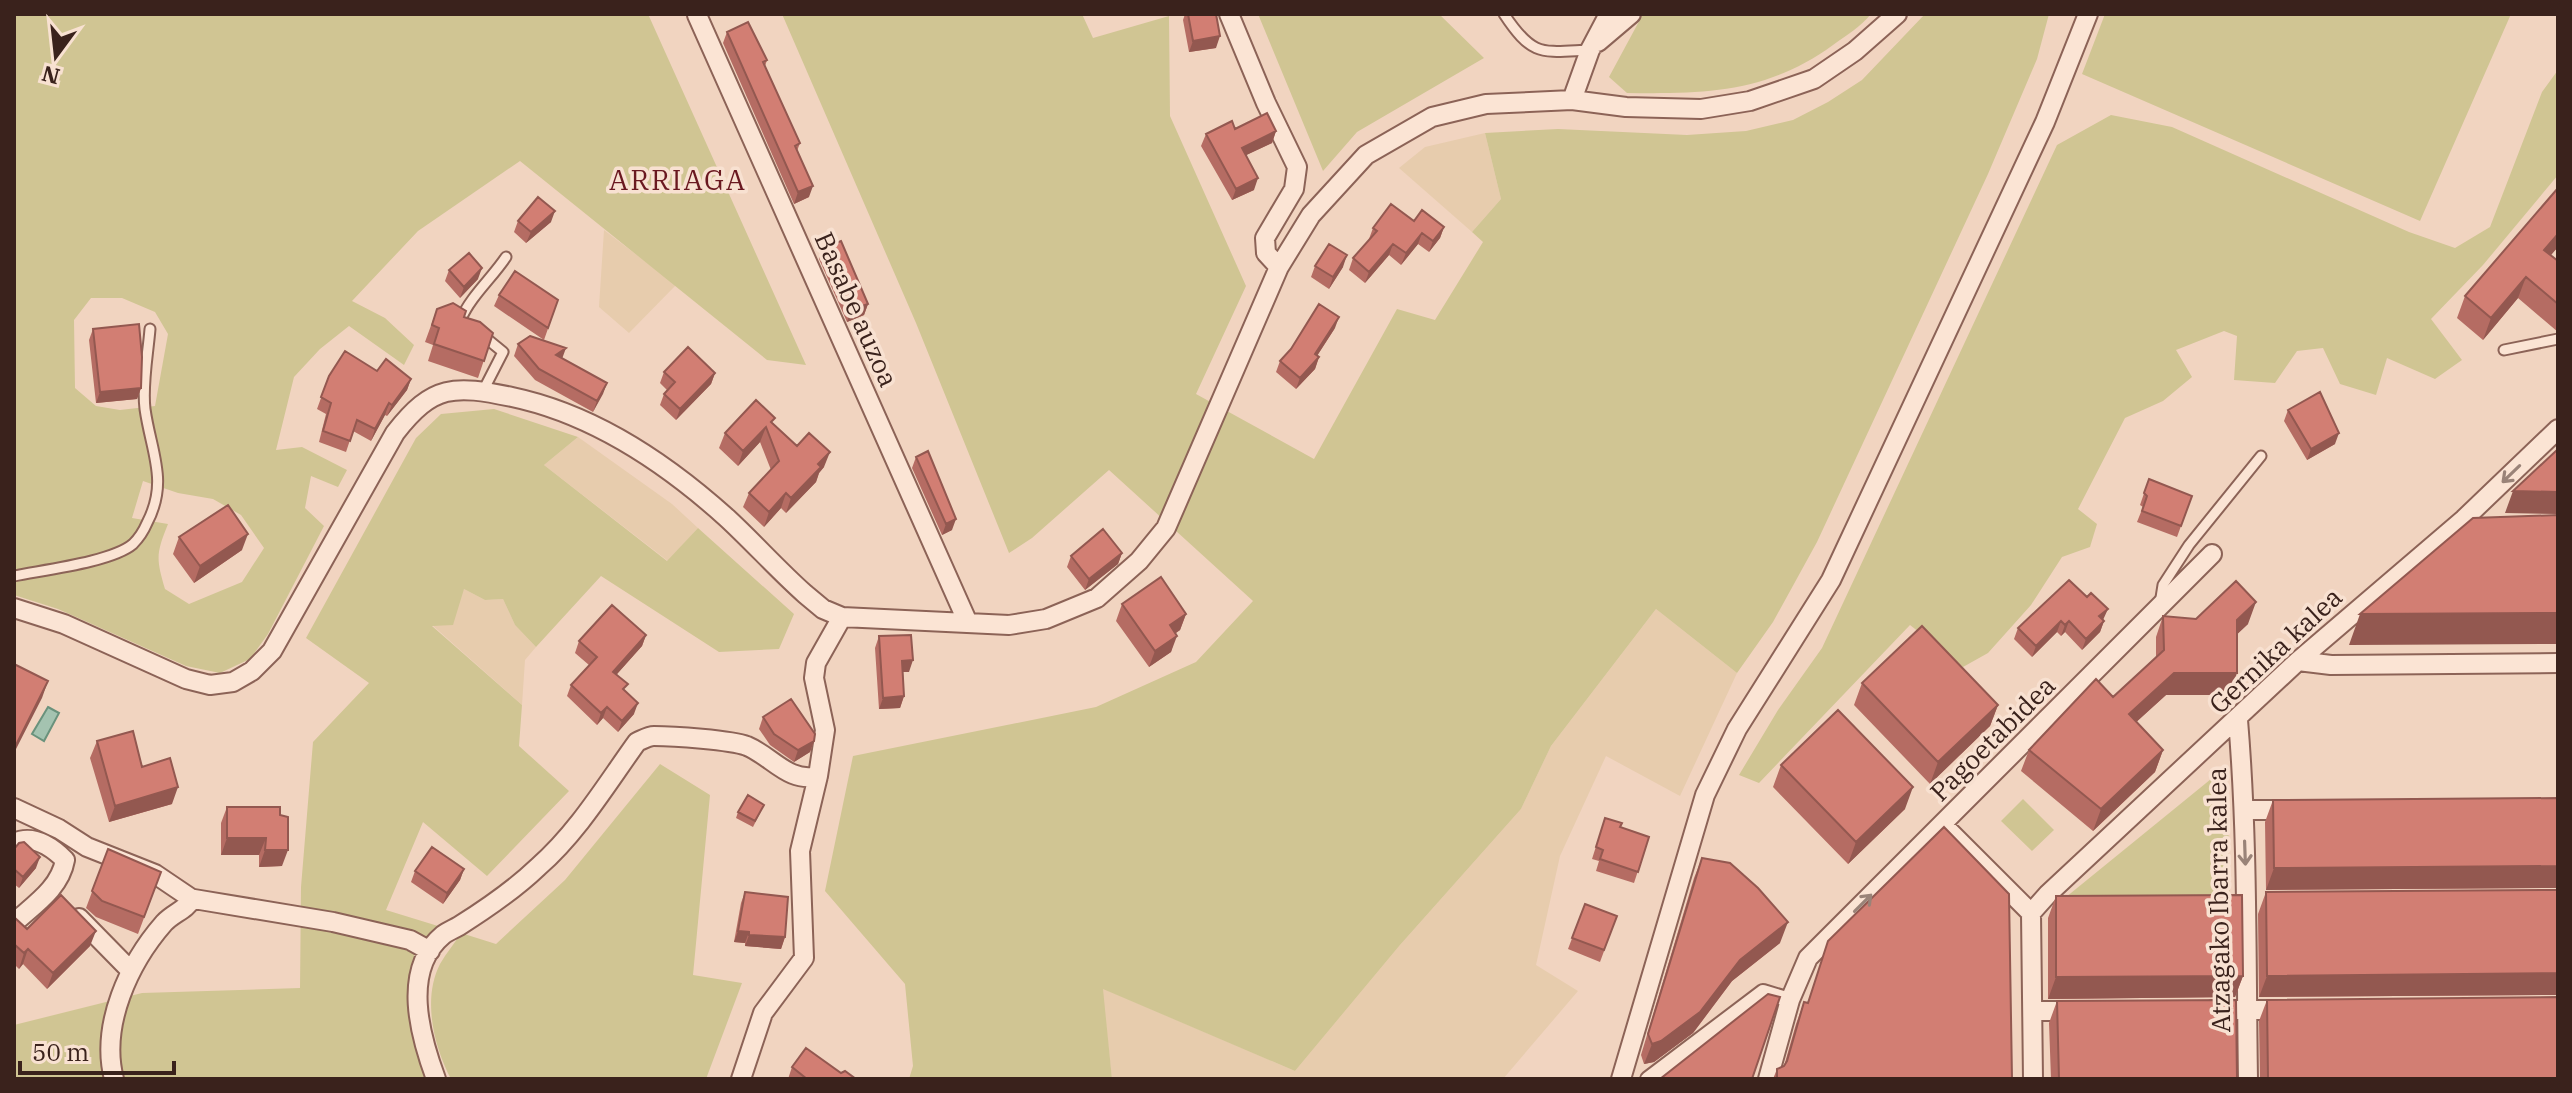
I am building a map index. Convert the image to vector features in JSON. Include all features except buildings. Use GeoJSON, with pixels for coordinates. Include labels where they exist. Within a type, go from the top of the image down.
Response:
{"type":"FeatureCollection","features":[{"type":"Feature","properties":{"kind":"street"},"geometry":{"type":"LineString","coordinates":[[1229,14],[1297,167],[1296,183],[1265,238],[1266,253],[1279,267]]}},
{"type":"Feature","properties":{"kind":"street"},"geometry":{"type":"LineString","coordinates":[[1572,100],[1590,50],[1609,14]]}},
{"type":"Feature","properties":{"kind":"street"},"geometry":{"type":"LineString","coordinates":[[1590,50],[1631,14]]}},
{"type":"Feature","properties":{"kind":"street"},"geometry":{"type":"LineString","coordinates":[[14,608],[64,624],[186,679],[210,685],[233,682],[252,671],[272,651],[395,433],[420,404],[439,393],[459,389],[483,391],[556,408],[612,435],[700,496],[805,594],[823,609],[842,617],[1009,625],[1046,619],[1097,598],[1139,561],[1166,528],[1279,267],[1311,215],[1366,155],[1432,117],[1486,104],[1572,100],[1626,107],[1701,109],[1750,101],[1814,79],[1855,51],[1897,14]]}},
{"type":"Feature","properties":{"kind":"street"},"geometry":{"type":"LineString","coordinates":[[1621,1079],[1705,795],[1737,729],[1831,580],[2045,122],[2088,14]]}},
{"type":"Feature","properties":{"kind":"street","name":"Basabe auzoa"},"geometry":{"type":"LineString","coordinates":[[697,15],[968,623]]}},
{"type":"Feature","properties":{"kind":"street","name":"Gernika kalea"},"geometry":{"type":"LineString","coordinates":[[2047,909],[2048,894],[2298,661],[2464,519],[2558,429]]}},
{"type":"Feature","properties":{"kind":"street","name":"Pagoetabidea"},"geometry":{"type":"LineString","coordinates":[[1790,1000],[1808,958],[2212,554]]}},
{"type":"Feature","properties":{"kind":"street"},"geometry":{"type":"LineString","coordinates":[[741,1079],[763,1013],[804,958],[800,851],[818,776],[825,730],[814,678],[816,663],[842,617]]}},
{"type":"Feature","properties":{"kind":"street"},"geometry":{"type":"LineString","coordinates":[[2298,661],[2331,665],[2558,663]]}},
{"type":"Feature","properties":{"kind":"street","name":"Atzagako Ibarra kalea"},"geometry":{"type":"LineString","coordinates":[[2238,720],[2254,902],[2247,1010],[2248,1079]]}},
{"type":"Feature","properties":{"kind":"street"},"geometry":{"type":"LineString","coordinates":[[436,1079],[424,1047],[419,1015],[423,964],[430,951],[444,935],[535,870],[555,851],[637,742],[651,736],[743,745],[758,751],[790,775],[807,779],[818,776]]}},
{"type":"Feature","properties":{"kind":"street"},"geometry":{"type":"LineString","coordinates":[[14,808],[59,829],[87,847],[155,874],[192,899],[189,905],[168,919],[130,970],[111,1037],[109,1062],[114,1079]]}},
{"type":"Feature","properties":{"kind":"street"},"geometry":{"type":"LineString","coordinates":[[2244,810],[2319,810]]}},
{"type":"Feature","properties":{"kind":"street"},"geometry":{"type":"LineString","coordinates":[[1942,824],[2047,909],[2033,1011],[2033,1079]]}},
{"type":"Feature","properties":{"kind":"street"},"geometry":{"type":"LineString","coordinates":[[14,843],[21,839],[37,841],[54,849],[65,860]]}},
{"type":"Feature","properties":{"kind":"street"},"geometry":{"type":"LineString","coordinates":[[14,923],[52,890],[65,860],[87,847]]}},
{"type":"Feature","properties":{"kind":"street"},"geometry":{"type":"LineString","coordinates":[[52,890],[130,970]]}},
{"type":"Feature","properties":{"kind":"street"},"geometry":{"type":"LineString","coordinates":[[194,899],[333,922],[410,940],[430,951]]}},
{"type":"Feature","properties":{"kind":"street"},"geometry":{"type":"LineString","coordinates":[[1648,1079],[1763,992],[1790,1000],[1768,1079]]}},
{"type":"Feature","properties":{"kind":"street"},"geometry":{"type":"LineString","coordinates":[[2191,1010],[2309,1010]]}},
{"type":"Feature","properties":{"kind":"street"},"geometry":{"type":"LineString","coordinates":[[2033,1011],[2087,1011]]}},
{"type":"Feature","properties":{"kind":"lane"},"geometry":{"type":"LineString","coordinates":[[1504,14],[1530,47],[1542,52],[1590,50]]}},
{"type":"Feature","properties":{"kind":"lane"},"geometry":{"type":"LineString","coordinates":[[483,391],[503,352],[461,319],[466,307],[506,257]]}},
{"type":"Feature","properties":{"kind":"lane"},"geometry":{"type":"LineString","coordinates":[[14,576],[101,558],[132,545],[144,531],[156,507],[159,481],[145,407],[150,329]]}},
{"type":"Feature","properties":{"kind":"lane"},"geometry":{"type":"LineString","coordinates":[[2504,350],[2558,339]]}},
{"type":"Feature","properties":{"kind":"lane"},"geometry":{"type":"LineString","coordinates":[[2160,607],[2163,585],[2189,545],[2261,456]]}},
{"type":"Feature","properties":{"kind":"shaded area"},"geometry":{"type":"Polygon","coordinates":[[[14,14],[648,14],[806,365],[767,360],[520,161],[418,231],[352,301],[385,318],[414,345],[404,365],[349,326],[320,349],[294,377],[276,450],[302,447],[347,470],[338,487],[311,476],[305,508],[324,526],[268,634],[250,659],[220,673],[186,666],[58,609],[14,595],[14,14]],[[91,298],[74,320],[75,388],[96,406],[120,410],[155,406],[168,334],[155,312],[122,298],[91,298]],[[143,481],[132,518],[168,524],[159,556],[165,589],[189,604],[242,582],[264,548],[241,515],[213,499],[178,493],[143,481]]]}},
{"type":"Feature","properties":{"kind":"shaded area"},"geometry":{"type":"Polygon","coordinates":[[[782,14],[1082,14],[1093,38],[1169,16],[1170,116],[1246,286],[1196,394],[1314,459],[1397,309],[1435,320],[1483,242],[1472,232],[1501,199],[1485,133],[1558,129],[1687,135],[1746,131],[1793,120],[1862,80],[1925,14],[2049,14],[2037,59],[1988,174],[1817,542],[1773,622],[1737,673],[1656,609],[1551,746],[1521,809],[1400,945],[1295,1071],[1103,989],[1112,1079],[909,1079],[913,1066],[905,984],[825,891],[853,756],[1096,707],[1196,662],[1253,601],[1109,470],[1032,538],[1009,553],[916,323],[782,14]]]}},
{"type":"Feature","properties":{"kind":"shaded area"},"geometry":{"type":"Polygon","coordinates":[[[1258,14],[1439,14],[1484,58],[1357,132],[1323,171],[1258,14]]]}},
{"type":"Feature","properties":{"kind":"shaded area"},"geometry":{"type":"Polygon","coordinates":[[[1643,14],[1871,14],[1853,31],[1808,61],[1760,82],[1709,91],[1627,93],[1609,77],[1643,14]]]}},
{"type":"Feature","properties":{"kind":"shaded area"},"geometry":{"type":"Polygon","coordinates":[[[2105,14],[2511,14],[2420,221],[2082,74],[2105,14]]]}},
{"type":"Feature","properties":{"kind":"shaded area"},"geometry":{"type":"Polygon","coordinates":[[[2558,70],[2558,175],[2483,265],[2431,319],[2462,360],[2435,379],[2387,358],[2376,395],[2340,384],[2323,348],[2297,351],[2275,383],[2234,380],[2237,336],[2224,331],[2176,350],[2192,377],[2163,401],[2125,418],[2078,509],[2097,524],[2090,547],[2062,557],[2031,605],[1988,653],[1963,667],[1910,625],[1759,783],[1739,775],[1778,710],[1822,648],[2057,145],[2111,115],[2172,127],[2409,232],[2455,248],[2490,227],[2542,92],[2558,70]]]}},
{"type":"Feature","properties":{"kind":"shaded area"},"geometry":{"type":"Polygon","coordinates":[[[1485,133],[1501,199],[1472,232],[1399,168],[1425,147],[1485,133]]]}},
{"type":"Feature","properties":{"kind":"shaded area"},"geometry":{"type":"Polygon","coordinates":[[[604,230],[676,285],[629,333],[599,307],[604,230]]]}},
{"type":"Feature","properties":{"kind":"shaded area"},"geometry":{"type":"Polygon","coordinates":[[[494,409],[578,437],[544,465],[667,561],[698,528],[794,614],[779,649],[719,652],[601,576],[536,647],[515,625],[503,599],[485,600],[464,589],[453,625],[432,626],[522,705],[519,746],[569,791],[487,876],[423,822],[386,910],[438,926],[414,956],[414,1045],[430,1079],[14,1079],[14,1025],[142,993],[300,988],[301,887],[313,742],[369,683],[306,638],[416,438],[441,414],[494,409]]]}},
{"type":"Feature","properties":{"kind":"shaded area"},"geometry":{"type":"Polygon","coordinates":[[[578,437],[672,504],[698,528],[668,561],[544,465],[578,437]]]}},
{"type":"Feature","properties":{"kind":"shaded area"},"geometry":{"type":"Polygon","coordinates":[[[464,589],[485,600],[503,599],[515,625],[536,647],[525,660],[522,705],[431,624],[464,589]]]}},
{"type":"Feature","properties":{"kind":"shaded area"},"geometry":{"type":"Polygon","coordinates":[[[1656,609],[1737,673],[1680,796],[1606,756],[1560,856],[1536,965],[1578,991],[1503,1079],[1112,1079],[1102,988],[1295,1071],[1400,945],[1521,809],[1551,746],[1656,609]]]}},
{"type":"Feature","properties":{"kind":"shaded area"},"geometry":{"type":"Polygon","coordinates":[[[48,707],[59,713],[44,741],[32,734],[48,707]]]}},
{"type":"Feature","properties":{"kind":"shaded area"},"geometry":{"type":"Polygon","coordinates":[[[660,764],[710,795],[693,975],[742,983],[706,1079],[451,1079],[435,1038],[431,1007],[435,978],[445,956],[461,933],[496,944],[565,880],[660,764]]]}},
{"type":"Feature","properties":{"kind":"shaded area"},"geometry":{"type":"Polygon","coordinates":[[[2227,766],[2230,905],[2055,906],[2227,766]]]}},
{"type":"Feature","properties":{"kind":"shaded area"},"geometry":{"type":"Polygon","coordinates":[[[2023,799],[2054,830],[2032,851],[2001,821],[2023,799]]]}},
{"type":"Feature","properties":{"kind":"district","name":"ARRIAGA"},"geometry":{"type":"Point","coordinates":[678,179]}}]}
